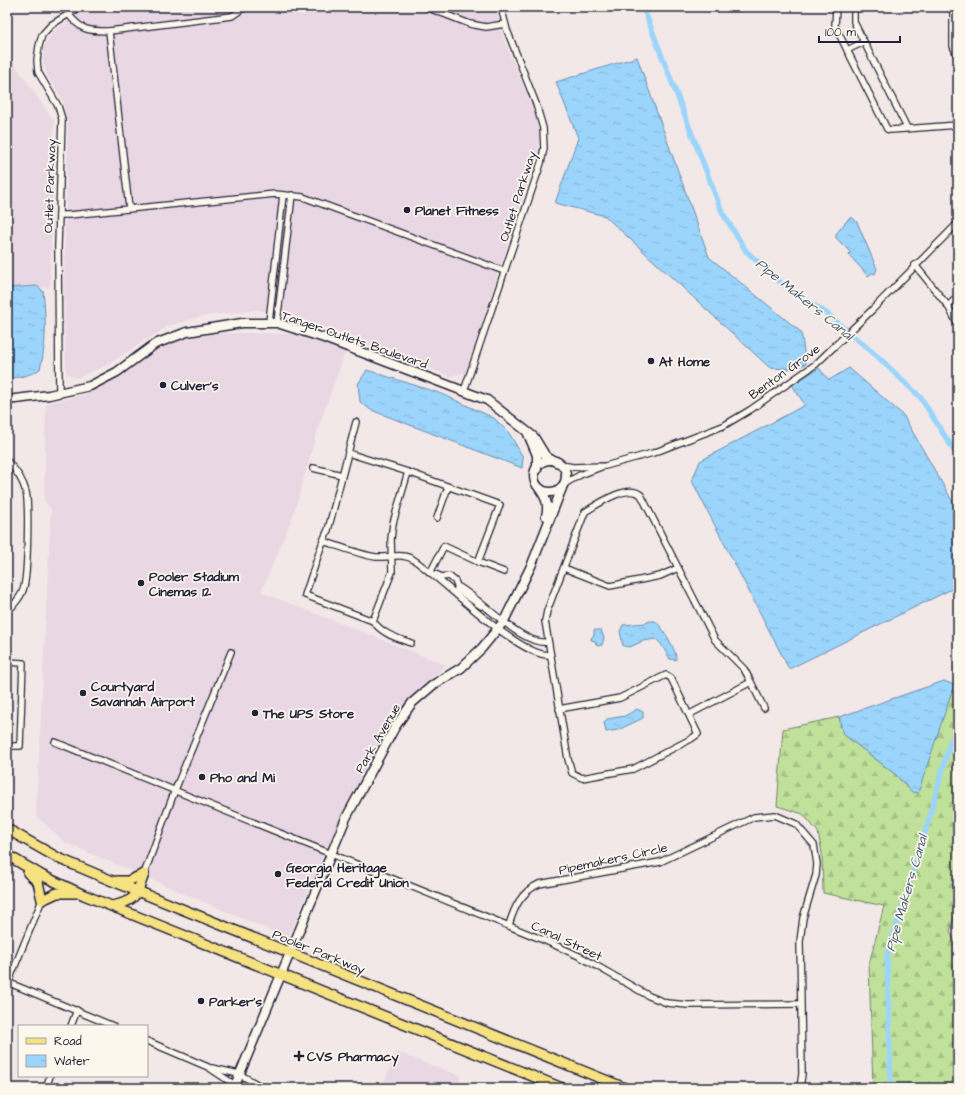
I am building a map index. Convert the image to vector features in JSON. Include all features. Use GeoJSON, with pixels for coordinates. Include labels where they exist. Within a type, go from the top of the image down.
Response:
{"type":"FeatureCollection","features":[{"type":"Feature","properties":{"kind":"main road","name":"Pooler Parkway"},"geometry":{"type":"LineString","coordinates":[[7,829],[58,858],[110,880],[625,1088]]}},
{"type":"Feature","properties":{"kind":"main road"},"geometry":{"type":"LineString","coordinates":[[7,855],[41,875],[84,895],[562,1088]]}},
{"type":"Feature","properties":{"kind":"main road"},"geometry":{"type":"LineString","coordinates":[[7,859],[32,875],[38,882],[42,900],[57,893],[84,895]]}},
{"type":"Feature","properties":{"kind":"main road"},"geometry":{"type":"LineString","coordinates":[[110,880],[128,881],[144,874]]}},
{"type":"Feature","properties":{"kind":"main road"},"geometry":{"type":"LineString","coordinates":[[112,906],[130,900],[137,891],[144,874]]}},
{"type":"Feature","properties":{"kind":"main road"},"geometry":{"type":"LineString","coordinates":[[144,874],[147,888],[160,900]]}},
{"type":"Feature","properties":{"kind":"main road"},"geometry":{"type":"LineString","coordinates":[[608,1088],[614,1088]]}},
{"type":"Feature","properties":{"kind":"street","name":"Outlet Parkway"},"geometry":{"type":"LineString","coordinates":[[59,393],[58,246],[62,119],[58,106],[38,72],[37,60],[42,35],[51,25],[80,7]]}},
{"type":"Feature","properties":{"kind":"street"},"geometry":{"type":"LineString","coordinates":[[69,15],[78,26],[90,31],[109,31],[232,16],[245,7]]}},
{"type":"Feature","properties":{"kind":"street"},"geometry":{"type":"LineString","coordinates":[[426,7],[470,24],[486,27],[505,24]]}},
{"type":"Feature","properties":{"kind":"street","name":"Outlet Parkway"},"geometry":{"type":"LineString","coordinates":[[464,391],[544,148],[543,128],[536,104],[505,24],[501,7]]}},
{"type":"Feature","properties":{"kind":"street"},"geometry":{"type":"LineString","coordinates":[[836,7],[835,26],[887,128],[891,130],[958,125]]}},
{"type":"Feature","properties":{"kind":"street"},"geometry":{"type":"LineString","coordinates":[[854,7],[854,22],[907,128]]}},
{"type":"Feature","properties":{"kind":"street"},"geometry":{"type":"LineString","coordinates":[[953,7],[953,46],[958,58]]}},
{"type":"Feature","properties":{"kind":"street"},"geometry":{"type":"LineString","coordinates":[[109,31],[130,208]]}},
{"type":"Feature","properties":{"kind":"street"},"geometry":{"type":"LineString","coordinates":[[847,50],[864,42]]}},
{"type":"Feature","properties":{"kind":"street"},"geometry":{"type":"LineString","coordinates":[[59,215],[267,194],[303,196],[504,271]]}},
{"type":"Feature","properties":{"kind":"street"},"geometry":{"type":"LineString","coordinates":[[269,322],[283,195]]}},
{"type":"Feature","properties":{"kind":"street"},"geometry":{"type":"LineString","coordinates":[[277,323],[292,196]]}},
{"type":"Feature","properties":{"kind":"street","name":"Benton Grove"},"geometry":{"type":"LineString","coordinates":[[563,486],[580,475],[590,473],[605,466],[653,453],[722,426],[750,410],[816,364],[842,340],[958,223]]}},
{"type":"Feature","properties":{"kind":"street"},"geometry":{"type":"LineString","coordinates":[[915,265],[948,306],[958,325]]}},
{"type":"Feature","properties":{"kind":"street"},"geometry":{"type":"LineString","coordinates":[[948,306],[958,296]]}},
{"type":"Feature","properties":{"kind":"street","name":"Tanger Outlets Boulevard"},"geometry":{"type":"LineString","coordinates":[[7,400],[59,393],[79,389],[99,382],[118,372],[155,344],[177,335],[210,327],[269,322],[277,323],[324,338],[487,400],[534,437],[550,459],[559,463]]}},
{"type":"Feature","properties":{"kind":"street"},"geometry":{"type":"LineString","coordinates":[[356,422],[328,530],[305,595],[373,622],[378,628],[387,634],[411,643]]}},
{"type":"Feature","properties":{"kind":"street"},"geometry":{"type":"LineString","coordinates":[[528,433],[537,455],[537,469],[534,477],[539,488],[551,492],[563,486],[566,476],[559,463],[544,462],[537,469]]}},
{"type":"Feature","properties":{"kind":"street"},"geometry":{"type":"LineString","coordinates":[[348,453],[408,472],[500,505],[478,562]]}},
{"type":"Feature","properties":{"kind":"street"},"geometry":{"type":"LineString","coordinates":[[7,460],[21,481],[26,493],[27,509],[26,579],[23,591],[7,613]]}},
{"type":"Feature","properties":{"kind":"street","name":"Benton Grove"},"geometry":{"type":"LineString","coordinates":[[559,463],[573,467],[605,466]]}},
{"type":"Feature","properties":{"kind":"street"},"geometry":{"type":"LineString","coordinates":[[313,468],[342,475]]}},
{"type":"Feature","properties":{"kind":"street"},"geometry":{"type":"LineString","coordinates":[[373,622],[392,572],[391,539],[393,523],[408,472]]}},
{"type":"Feature","properties":{"kind":"street","name":"Park Avenue"},"geometry":{"type":"LineString","coordinates":[[235,1086],[346,818],[402,714],[433,685],[461,668],[482,648],[504,621],[532,564],[547,523],[563,486]]}},
{"type":"Feature","properties":{"kind":"street"},"geometry":{"type":"LineString","coordinates":[[437,518],[448,487]]}},
{"type":"Feature","properties":{"kind":"street","name":"Park Avenue"},"geometry":{"type":"LineString","coordinates":[[539,488],[545,497],[548,506],[546,517],[547,523]]}},
{"type":"Feature","properties":{"kind":"street"},"geometry":{"type":"LineString","coordinates":[[560,708],[620,698],[666,675],[671,678],[698,730],[698,734],[633,769],[582,778],[572,773],[570,768],[550,655],[545,615],[585,512],[627,490],[638,492],[641,495],[715,640],[744,669],[764,708]]}},
{"type":"Feature","properties":{"kind":"street"},"geometry":{"type":"LineString","coordinates":[[323,542],[375,557],[405,556],[413,559],[498,628],[531,652],[550,655]]}},
{"type":"Feature","properties":{"kind":"street"},"geometry":{"type":"LineString","coordinates":[[431,573],[444,546],[504,572]]}},
{"type":"Feature","properties":{"kind":"street"},"geometry":{"type":"LineString","coordinates":[[564,568],[610,586],[660,576],[678,568]]}},
{"type":"Feature","properties":{"kind":"street"},"geometry":{"type":"LineString","coordinates":[[431,573],[442,577],[449,576],[455,581],[457,586],[475,597],[487,609],[532,641],[543,643],[548,642]]}},
{"type":"Feature","properties":{"kind":"street"},"geometry":{"type":"LineString","coordinates":[[144,874],[175,790],[231,652]]}},
{"type":"Feature","properties":{"kind":"street"},"geometry":{"type":"LineString","coordinates":[[7,662],[23,663],[20,746],[7,746]]}},
{"type":"Feature","properties":{"kind":"street"},"geometry":{"type":"LineString","coordinates":[[690,714],[751,682]]}},
{"type":"Feature","properties":{"kind":"street","name":"Canal Street"},"geometry":{"type":"LineString","coordinates":[[55,742],[508,925],[581,957],[649,996],[667,1003],[688,1005],[800,1004]]}},
{"type":"Feature","properties":{"kind":"street","name":"Pipemakers Circle"},"geometry":{"type":"LineString","coordinates":[[508,925],[518,901],[533,887],[660,862],[746,820],[761,815],[775,815],[789,820],[803,830],[814,845],[816,855],[816,875],[803,918],[800,935],[802,1074],[800,1088]]}},
{"type":"Feature","properties":{"kind":"street"},"geometry":{"type":"LineString","coordinates":[[42,900],[8,983],[111,1025]]}},
{"type":"Feature","properties":{"kind":"street"},"geometry":{"type":"LineString","coordinates":[[71,1025],[77,1010]]}},
{"type":"Feature","properties":{"kind":"street"},"geometry":{"type":"LineString","coordinates":[[148,1041],[208,1067],[239,1074],[264,1088]]}},
{"type":"Feature","properties":{"kind":"street"},"geometry":{"type":"LineString","coordinates":[[208,1067],[235,1086],[251,1088]]}},
{"type":"Feature","properties":{"kind":"street"},"geometry":{"type":"LineString","coordinates":[[46,1088],[50,1077]]}},
{"type":"Feature","properties":{"kind":"shaded area"},"geometry":{"type":"Polygon","coordinates":[[[88,7],[496,7],[504,40],[536,117],[540,137],[537,154],[466,372],[450,376],[291,315],[257,310],[203,316],[168,326],[107,365],[77,378],[66,373],[64,286],[68,126],[63,101],[47,75],[43,62],[44,47],[53,32],[88,7]]]}},
{"type":"Feature","properties":{"kind":"shaded area"},"geometry":{"type":"Polygon","coordinates":[[[7,53],[54,121],[50,287],[7,290],[7,53]]]}},
{"type":"Feature","properties":{"kind":"shaded area"},"geometry":{"type":"Polygon","coordinates":[[[196,334],[295,334],[346,351],[319,425],[293,516],[261,592],[446,665],[399,711],[384,734],[326,848],[288,938],[66,843],[36,816],[51,509],[44,500],[46,404],[86,394],[120,376],[156,349],[196,334]]]}},
{"type":"Feature","properties":{"kind":"shaded area"},"geometry":{"type":"Polygon","coordinates":[[[396,1052],[461,1076],[456,1088],[382,1088],[396,1052]]]}},
{"type":"Feature","properties":{"kind":"green space"},"geometry":{"type":"Polygon","coordinates":[[[958,621],[958,904],[950,931],[958,949],[958,1088],[873,1088],[869,964],[884,906],[823,893],[822,853],[818,832],[803,814],[777,806],[783,729],[839,717],[843,734],[895,774],[912,792],[954,685],[958,621]]]}},
{"type":"Feature","properties":{"kind":"water"},"geometry":{"type":"Polygon","coordinates":[[[637,57],[709,257],[801,332],[806,364],[789,369],[770,368],[605,216],[555,203],[578,138],[556,82],[637,57]]]}},
{"type":"Feature","properties":{"kind":"water"},"geometry":{"type":"Polygon","coordinates":[[[849,218],[853,218],[857,222],[877,269],[875,274],[872,273],[868,276],[849,255],[850,252],[836,238],[836,234],[849,218]]]}},
{"type":"Feature","properties":{"kind":"water"},"geometry":{"type":"Polygon","coordinates":[[[37,286],[43,291],[45,321],[44,350],[40,369],[28,375],[7,379],[7,288],[37,286]]]}},
{"type":"Feature","properties":{"kind":"water"},"geometry":{"type":"Polygon","coordinates":[[[819,368],[829,380],[849,368],[903,415],[958,511],[958,586],[789,669],[692,481],[700,461],[805,405],[792,385],[819,368]]]}},
{"type":"Feature","properties":{"kind":"water"},"geometry":{"type":"Polygon","coordinates":[[[367,370],[442,394],[494,418],[509,433],[523,457],[522,468],[371,410],[360,402],[358,384],[367,370]]]}},
{"type":"Feature","properties":{"kind":"water"},"geometry":{"type":"Polygon","coordinates":[[[655,621],[665,633],[675,652],[676,660],[670,659],[661,644],[656,639],[643,641],[630,647],[623,646],[620,631],[623,625],[645,623],[655,621]]]}},
{"type":"Feature","properties":{"kind":"water"},"geometry":{"type":"Polygon","coordinates":[[[594,630],[601,630],[604,638],[602,645],[597,646],[595,641],[591,640],[594,635],[594,630]]]}},
{"type":"Feature","properties":{"kind":"water"},"geometry":{"type":"Polygon","coordinates":[[[944,681],[954,685],[918,793],[912,792],[895,774],[843,734],[839,717],[944,681]]]}},
{"type":"Feature","properties":{"kind":"water"},"geometry":{"type":"Polygon","coordinates":[[[637,709],[643,712],[643,718],[618,730],[606,732],[604,722],[607,719],[625,716],[637,709]]]}},
{"type":"Feature","properties":{"kind":"waterway","name":"Pipe Makers Canal"},"geometry":{"type":"LineString","coordinates":[[643,7],[722,212],[746,251],[781,283],[826,313],[877,356],[921,398],[958,457]]}},
{"type":"Feature","properties":{"kind":"waterway","name":"Pipe Makers Canal"},"geometry":{"type":"LineString","coordinates":[[891,1088],[887,955],[921,847],[950,743],[958,727]]}},
{"type":"Feature","properties":{"kind":"place","name":"Planet Fitness"},"geometry":{"type":"Point","coordinates":[407,210]}},
{"type":"Feature","properties":{"kind":"place","name":"At Home"},"geometry":{"type":"Point","coordinates":[651,361]}},
{"type":"Feature","properties":{"kind":"place","name":"Culver's"},"geometry":{"type":"Point","coordinates":[163,385]}},
{"type":"Feature","properties":{"kind":"place","name":"Pooler Stadium Cinemas 12"},"geometry":{"type":"Point","coordinates":[141,583]}},
{"type":"Feature","properties":{"kind":"place","name":"Courtyard Savannah Airport"},"geometry":{"type":"Point","coordinates":[83,693]}},
{"type":"Feature","properties":{"kind":"place","name":"The UPS Store"},"geometry":{"type":"Point","coordinates":[255,713]}},
{"type":"Feature","properties":{"kind":"place","name":"Pho and Mi"},"geometry":{"type":"Point","coordinates":[202,777]}},
{"type":"Feature","properties":{"kind":"place","name":"Georgia Heritage Federal Credit Union"},"geometry":{"type":"Point","coordinates":[278,874]}},
{"type":"Feature","properties":{"kind":"place","name":"Parker's"},"geometry":{"type":"Point","coordinates":[201,1001]}},
{"type":"Feature","properties":{"kind":"place","name":"CVS Pharmacy"},"geometry":{"type":"Point","coordinates":[299,1056]}}]}
